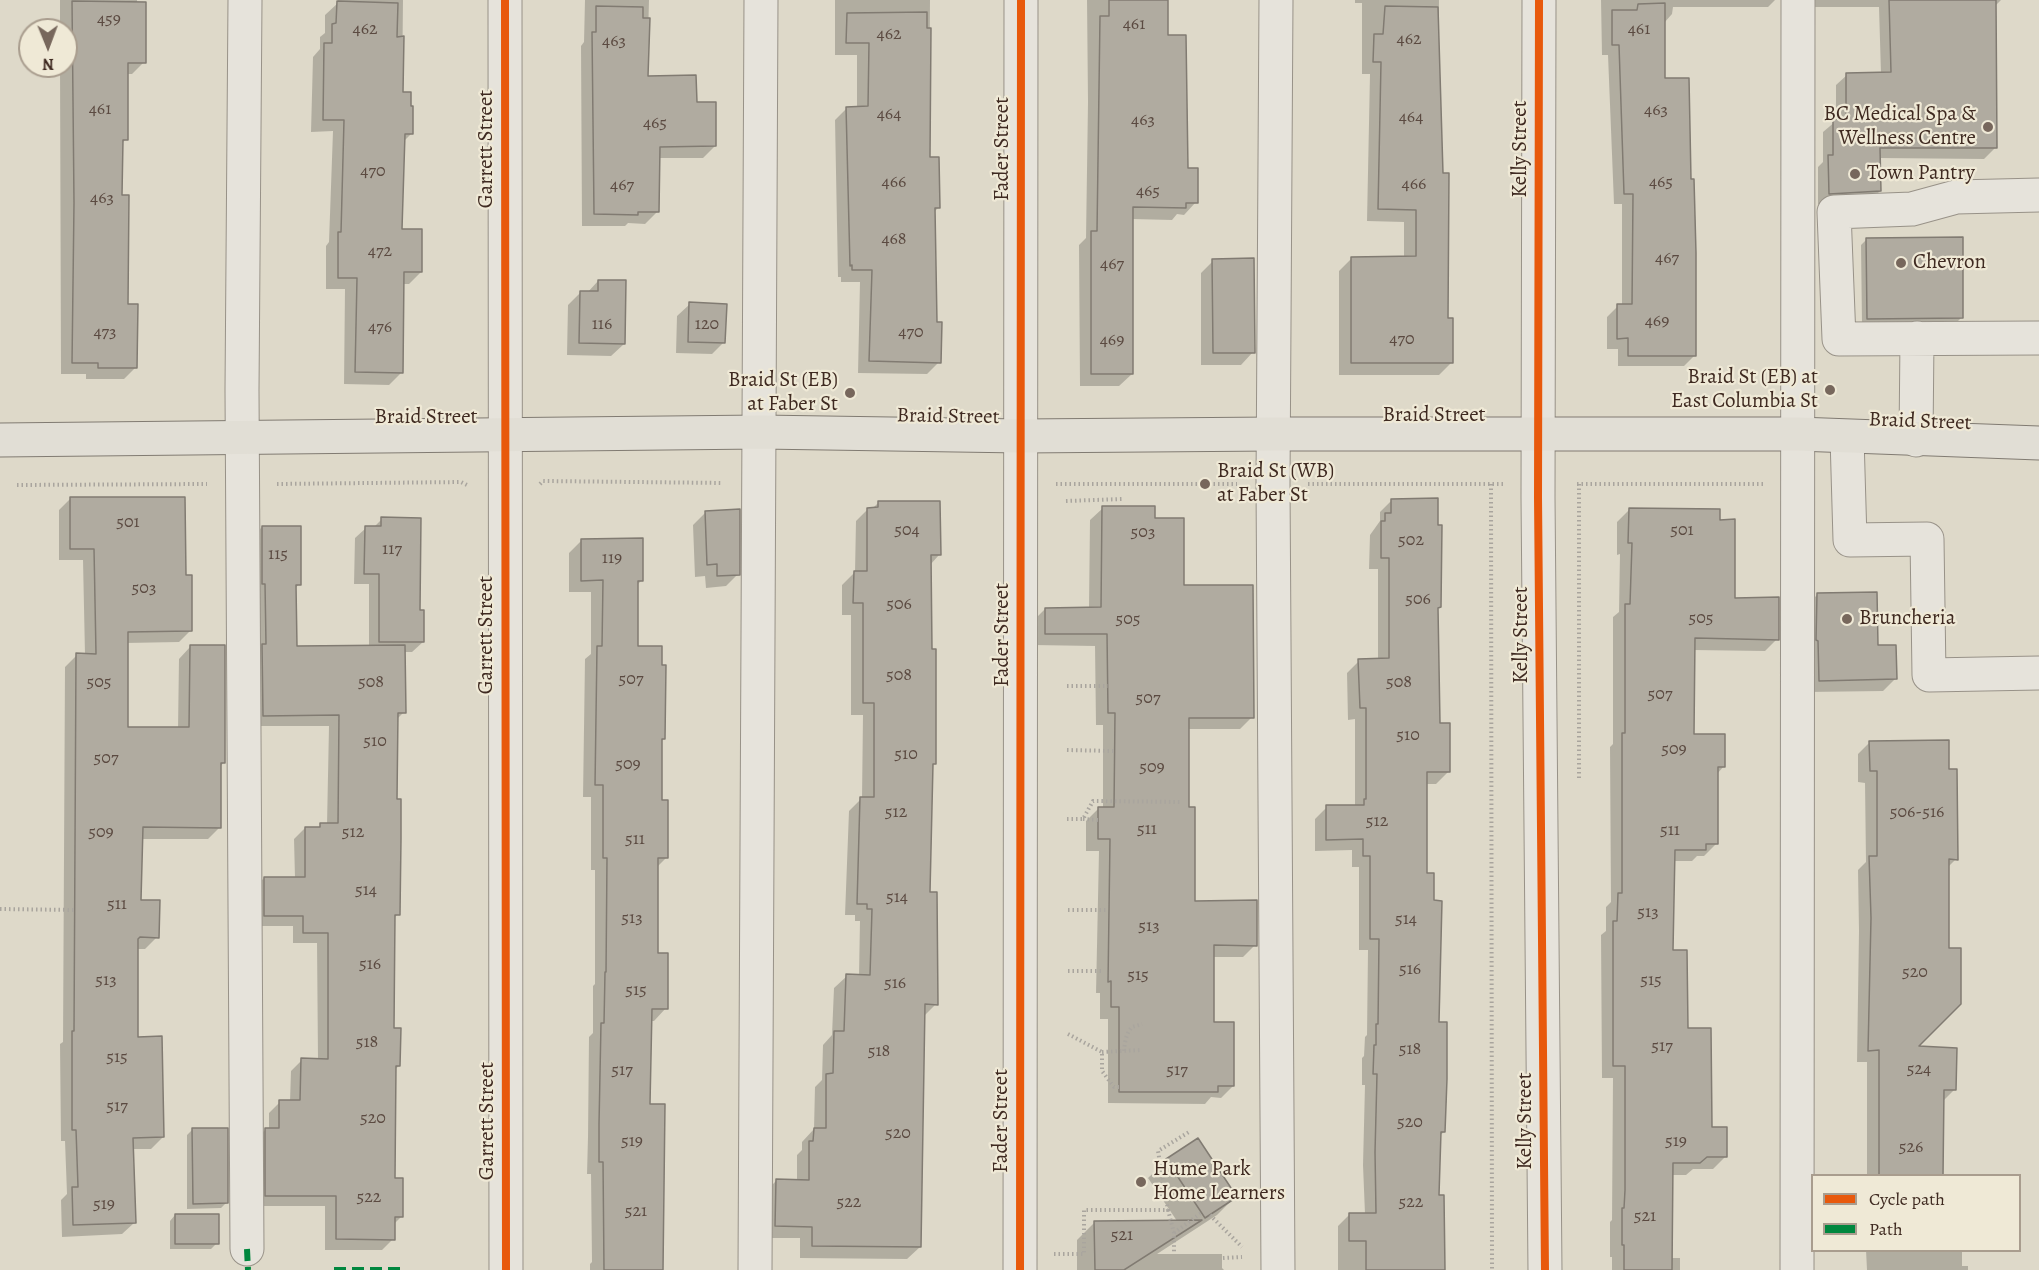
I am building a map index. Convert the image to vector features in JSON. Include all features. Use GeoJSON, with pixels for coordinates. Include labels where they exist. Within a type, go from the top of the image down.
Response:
{"type":"FeatureCollection","features":[{"type":"Feature","properties":{"kind":"main road","name":"Braid Street"},"geometry":{"type":"LineString","coordinates":[[0,440],[761,432],[1021,436],[1798,434],[2039,443]]}},
{"type":"Feature","properties":{"kind":"street"},"geometry":{"type":"LineString","coordinates":[[245,0],[243,437],[247,1249]]}},
{"type":"Feature","properties":{"kind":"street","name":"Garrett Street"},"geometry":{"type":"LineString","coordinates":[[505,0],[506,1270]]}},
{"type":"Feature","properties":{"kind":"street"},"geometry":{"type":"LineString","coordinates":[[755,1270],[761,432],[761,0]]}},
{"type":"Feature","properties":{"kind":"street","name":"Fader Street"},"geometry":{"type":"LineString","coordinates":[[1020,1270],[1021,0]]}},
{"type":"Feature","properties":{"kind":"street"},"geometry":{"type":"LineString","coordinates":[[1276,0],[1274,434],[1278,1270]]}},
{"type":"Feature","properties":{"kind":"street","name":"Kelly Street"},"geometry":{"type":"LineString","coordinates":[[1539,0],[1539,434],[1545,1270]]}},
{"type":"Feature","properties":{"kind":"street"},"geometry":{"type":"LineString","coordinates":[[1797,1270],[1798,0]]}},
{"type":"Feature","properties":{"kind":"street"},"geometry":{"type":"LineString","coordinates":[[2039,195],[1956,196],[1912,209],[1834,212],[1839,339],[2039,338]]}},
{"type":"Feature","properties":{"kind":"street"},"geometry":{"type":"LineString","coordinates":[[1916,440],[1917,338]]}},
{"type":"Feature","properties":{"kind":"street"},"geometry":{"type":"LineString","coordinates":[[1847,437],[1850,540],[1927,539],[1929,675],[2039,674]]}},
{"type":"Feature","properties":{"kind":"path"},"geometry":{"type":"LineString","coordinates":[[534,488],[543,481],[725,483]]}},
{"type":"Feature","properties":{"kind":"path"},"geometry":{"type":"LineString","coordinates":[[272,484],[461,482],[472,488]]}},
{"type":"Feature","properties":{"kind":"path"},"geometry":{"type":"LineString","coordinates":[[17,485],[217,484]]}},
{"type":"Feature","properties":{"kind":"path"},"geometry":{"type":"LineString","coordinates":[[1491,484],[1492,1270]]}},
{"type":"Feature","properties":{"kind":"path"},"geometry":{"type":"LineString","coordinates":[[1579,484],[1798,485]]}},
{"type":"Feature","properties":{"kind":"path"},"geometry":{"type":"LineString","coordinates":[[1066,501],[1123,499]]}},
{"type":"Feature","properties":{"kind":"path"},"geometry":{"type":"LineString","coordinates":[[1067,686],[1108,686]]}},
{"type":"Feature","properties":{"kind":"path"},"geometry":{"type":"LineString","coordinates":[[1067,750],[1114,751]]}},
{"type":"Feature","properties":{"kind":"path"},"geometry":{"type":"LineString","coordinates":[[1083,819],[1093,801],[1181,802]]}},
{"type":"Feature","properties":{"kind":"path"},"geometry":{"type":"LineString","coordinates":[[1067,819],[1098,820]]}},
{"type":"Feature","properties":{"kind":"path"},"geometry":{"type":"LineString","coordinates":[[0,909],[74,910]]}},
{"type":"Feature","properties":{"kind":"path"},"geometry":{"type":"LineString","coordinates":[[1068,910],[1108,910]]}},
{"type":"Feature","properties":{"kind":"path"},"geometry":{"type":"LineString","coordinates":[[1068,971],[1101,971]]}},
{"type":"Feature","properties":{"kind":"path"},"geometry":{"type":"LineString","coordinates":[[1124,1051],[1125,1039],[1129,1031],[1132,1027],[1143,1024]]}},
{"type":"Feature","properties":{"kind":"path"},"geometry":{"type":"LineString","coordinates":[[1068,1034],[1102,1052],[1141,1050]]}},
{"type":"Feature","properties":{"kind":"path"},"geometry":{"type":"LineString","coordinates":[[1102,1052],[1102,1071],[1108,1082],[1114,1087],[1119,1087]]}},
{"type":"Feature","properties":{"kind":"path"},"geometry":{"type":"LineString","coordinates":[[1174,1252],[1174,1233],[1158,1151],[1189,1132]]}},
{"type":"Feature","properties":{"kind":"path"},"geometry":{"type":"LineString","coordinates":[[1049,1254],[1084,1254],[1084,1210],[1168,1210]]}},
{"type":"Feature","properties":{"kind":"path"},"geometry":{"type":"LineString","coordinates":[[1174,1233],[1201,1213]]}},
{"type":"Feature","properties":{"kind":"path"},"geometry":{"type":"LineString","coordinates":[[1210,1215],[1245,1250],[1245,1263]]}},
{"type":"Feature","properties":{"kind":"path"},"geometry":{"type":"LineString","coordinates":[[1223,1258],[1245,1257]]}},
{"type":"Feature","properties":{"kind":"building"},"geometry":{"type":"Polygon","coordinates":[[[1109,0],[1168,0],[1168,35],[1186,35],[1188,168],[1198,168],[1198,203],[1186,203],[1186,208],[1133,207],[1133,374],[1091,374],[1091,231],[1097,231],[1100,16],[1109,16],[1109,0]]]}},
{"type":"Feature","properties":{"kind":"building"},"geometry":{"type":"Polygon","coordinates":[[[1889,0],[1996,0],[1997,148],[1880,148],[1881,191],[1829,194],[1828,155],[1833,155],[1833,119],[1846,120],[1846,73],[1891,72],[1889,0]]]}},
{"type":"Feature","properties":{"kind":"building"},"geometry":{"type":"Polygon","coordinates":[[[72,1],[146,2],[146,63],[128,63],[128,140],[123,140],[122,195],[129,195],[128,304],[138,304],[137,368],[98,368],[98,363],[72,363],[73,78],[78,78],[78,18],[72,18],[72,1]]]}},
{"type":"Feature","properties":{"kind":"building"},"geometry":{"type":"Polygon","coordinates":[[[337,1],[398,3],[397,37],[404,36],[403,92],[411,92],[413,134],[405,134],[402,229],[422,229],[422,272],[404,272],[403,373],[355,372],[357,278],[338,278],[344,120],[323,120],[324,43],[332,43],[332,24],[336,23],[337,1]]]}},
{"type":"Feature","properties":{"kind":"building"},"geometry":{"type":"Polygon","coordinates":[[[1665,3],[1665,78],[1689,78],[1691,179],[1694,179],[1696,253],[1696,356],[1628,356],[1628,338],[1617,339],[1617,304],[1632,304],[1633,194],[1624,194],[1619,45],[1612,45],[1612,10],[1637,10],[1638,4],[1665,3]]]}},
{"type":"Feature","properties":{"kind":"building"},"geometry":{"type":"Polygon","coordinates":[[[596,6],[643,7],[643,18],[650,18],[648,76],[696,75],[697,102],[716,102],[716,146],[660,147],[659,212],[638,212],[638,215],[594,214],[592,32],[596,32],[596,6]]]}},
{"type":"Feature","properties":{"kind":"building"},"geometry":{"type":"Polygon","coordinates":[[[1385,6],[1438,7],[1443,173],[1449,173],[1448,318],[1453,318],[1453,363],[1351,363],[1351,257],[1416,256],[1416,210],[1378,209],[1381,62],[1373,62],[1374,34],[1383,34],[1385,6]]]}},
{"type":"Feature","properties":{"kind":"building"},"geometry":{"type":"Polygon","coordinates":[[[927,12],[927,28],[931,28],[930,157],[939,157],[940,208],[935,208],[937,322],[942,322],[941,363],[869,361],[872,270],[852,270],[852,265],[850,266],[846,107],[868,106],[869,43],[846,43],[847,13],[927,12]]]}},
{"type":"Feature","properties":{"kind":"building"},"geometry":{"type":"Polygon","coordinates":[[[1963,237],[1963,318],[1867,319],[1866,238],[1963,237]]]}},
{"type":"Feature","properties":{"kind":"building"},"geometry":{"type":"Polygon","coordinates":[[[1254,258],[1255,353],[1213,353],[1212,259],[1254,258]]]}},
{"type":"Feature","properties":{"kind":"building"},"geometry":{"type":"Polygon","coordinates":[[[598,280],[626,280],[625,344],[579,343],[580,291],[598,291],[598,280]]]}},
{"type":"Feature","properties":{"kind":"building"},"geometry":{"type":"Polygon","coordinates":[[[689,302],[727,304],[725,343],[688,342],[689,302]]]}},
{"type":"Feature","properties":{"kind":"building"},"geometry":{"type":"Polygon","coordinates":[[[70,497],[185,497],[186,575],[192,575],[192,631],[128,632],[128,727],[189,727],[190,645],[225,645],[225,763],[221,763],[221,828],[143,827],[141,900],[160,900],[159,938],[140,937],[138,939],[138,1037],[162,1036],[164,1137],[133,1138],[136,1223],[73,1225],[72,1187],[78,1187],[76,1130],[72,1130],[76,653],[96,654],[94,549],[70,549],[70,497]]]}},
{"type":"Feature","properties":{"kind":"building"},"geometry":{"type":"Polygon","coordinates":[[[1438,498],[1438,525],[1442,525],[1441,607],[1438,608],[1440,723],[1450,723],[1450,772],[1427,772],[1427,873],[1434,873],[1434,900],[1442,901],[1439,1022],[1447,1022],[1447,1079],[1445,1132],[1441,1132],[1439,1195],[1444,1195],[1445,1270],[1366,1270],[1366,1241],[1349,1241],[1349,1213],[1376,1213],[1377,1074],[1373,1074],[1376,1024],[1378,1024],[1379,939],[1370,939],[1370,856],[1363,856],[1363,839],[1326,840],[1326,805],[1364,805],[1364,799],[1366,799],[1366,708],[1360,708],[1358,659],[1389,658],[1389,558],[1381,558],[1381,521],[1385,521],[1385,513],[1391,513],[1391,499],[1438,498]]]}},
{"type":"Feature","properties":{"kind":"building"},"geometry":{"type":"Polygon","coordinates":[[[878,501],[940,501],[941,555],[931,555],[932,649],[936,649],[936,764],[933,764],[930,892],[937,892],[938,1005],[925,1004],[921,1247],[812,1246],[812,1227],[775,1226],[776,1179],[809,1180],[809,1141],[813,1141],[814,1128],[826,1128],[826,1074],[833,1073],[834,1031],[844,1031],[846,974],[870,975],[872,909],[867,909],[867,904],[857,904],[860,797],[874,797],[874,703],[863,703],[863,603],[853,603],[854,571],[867,571],[867,508],[878,507],[878,501]]]}},
{"type":"Feature","properties":{"kind":"building"},"geometry":{"type":"Polygon","coordinates":[[[1102,506],[1155,506],[1155,518],[1184,518],[1184,585],[1253,585],[1254,718],[1189,718],[1189,807],[1195,807],[1195,901],[1257,900],[1257,946],[1214,945],[1214,1022],[1234,1022],[1234,1086],[1218,1086],[1218,1092],[1119,1092],[1119,1007],[1111,1007],[1111,981],[1108,982],[1110,839],[1098,839],[1098,807],[1114,807],[1115,713],[1108,713],[1107,634],[1045,634],[1045,608],[1101,607],[1102,506]]]}},
{"type":"Feature","properties":{"kind":"building"},"geometry":{"type":"Polygon","coordinates":[[[1629,508],[1720,509],[1720,520],[1735,519],[1735,598],[1779,597],[1779,640],[1695,638],[1694,734],[1725,734],[1725,767],[1718,767],[1718,844],[1706,844],[1706,850],[1675,850],[1673,950],[1687,950],[1688,1028],[1711,1028],[1712,1127],[1727,1127],[1727,1157],[1707,1157],[1700,1163],[1673,1163],[1672,1270],[1624,1270],[1624,1245],[1622,1245],[1622,1208],[1624,1208],[1625,1190],[1625,1066],[1613,1066],[1613,921],[1617,921],[1618,893],[1622,893],[1625,604],[1630,604],[1632,543],[1628,543],[1629,508]]]}},
{"type":"Feature","properties":{"kind":"building"},"geometry":{"type":"Polygon","coordinates":[[[740,509],[740,575],[717,576],[717,564],[707,565],[705,511],[740,509]]]}},
{"type":"Feature","properties":{"kind":"building"},"geometry":{"type":"Polygon","coordinates":[[[381,517],[421,518],[420,610],[424,610],[424,642],[379,642],[379,574],[364,574],[365,526],[381,526],[381,517]]]}},
{"type":"Feature","properties":{"kind":"building"},"geometry":{"type":"Polygon","coordinates":[[[262,526],[301,526],[301,585],[296,585],[297,646],[405,645],[406,713],[398,713],[397,799],[401,799],[401,839],[400,915],[395,915],[394,1028],[401,1028],[400,1066],[396,1066],[395,1178],[403,1178],[403,1217],[395,1217],[395,1240],[336,1239],[336,1196],[265,1196],[265,1128],[279,1128],[279,1100],[300,1100],[301,1058],[328,1059],[328,933],[303,933],[303,916],[264,916],[264,877],[305,877],[305,827],[320,827],[320,823],[338,823],[339,715],[263,716],[262,644],[266,644],[265,584],[262,584],[262,526]]]}},
{"type":"Feature","properties":{"kind":"building"},"geometry":{"type":"Polygon","coordinates":[[[643,538],[643,581],[638,581],[638,646],[662,646],[662,665],[666,665],[665,739],[662,739],[662,800],[668,800],[668,858],[658,858],[658,953],[668,953],[668,1009],[652,1009],[650,1104],[665,1104],[663,1270],[604,1270],[603,1162],[599,1162],[599,1124],[601,1023],[604,1023],[606,972],[607,858],[603,858],[603,785],[595,785],[597,646],[602,646],[603,580],[581,581],[581,539],[643,538]]]}},
{"type":"Feature","properties":{"kind":"building","name":"Bruncheria"},"geometry":{"type":"Polygon","coordinates":[[[1877,592],[1878,645],[1896,645],[1897,679],[1819,681],[1818,641],[1816,640],[1817,593],[1877,592]]]}},
{"type":"Feature","properties":{"kind":"building"},"geometry":{"type":"Polygon","coordinates":[[[1949,740],[1949,769],[1957,769],[1958,860],[1949,859],[1949,948],[1961,948],[1961,1004],[1919,1046],[1957,1048],[1956,1090],[1944,1090],[1943,1174],[1879,1174],[1879,1050],[1868,1051],[1871,918],[1869,856],[1877,856],[1877,771],[1870,771],[1869,741],[1949,740]]]}},
{"type":"Feature","properties":{"kind":"building"},"geometry":{"type":"Polygon","coordinates":[[[192,1128],[228,1128],[228,1203],[193,1204],[192,1128]]]}},
{"type":"Feature","properties":{"kind":"building"},"geometry":{"type":"Polygon","coordinates":[[[1198,1138],[1237,1197],[1205,1218],[1166,1159],[1198,1138]]]}},
{"type":"Feature","properties":{"kind":"building"},"geometry":{"type":"Polygon","coordinates":[[[175,1214],[219,1214],[219,1244],[175,1244],[175,1214]]]}},
{"type":"Feature","properties":{"kind":"building"},"geometry":{"type":"Polygon","coordinates":[[[1202,1220],[1124,1270],[1095,1270],[1094,1221],[1202,1220]]]}},
{"type":"Feature","properties":{"kind":"marked path"},"geometry":{"type":"LineString","coordinates":[[247,1249],[248,1270]]}},
{"type":"Feature","properties":{"kind":"marked path"},"geometry":{"type":"LineString","coordinates":[[334,1270],[405,1270]]}},
{"type":"Feature","properties":{"kind":"cycle path"},"geometry":{"type":"LineString","coordinates":[[505,0],[506,1270]]}},
{"type":"Feature","properties":{"kind":"cycle path"},"geometry":{"type":"LineString","coordinates":[[1020,1270],[1021,0]]}},
{"type":"Feature","properties":{"kind":"cycle path"},"geometry":{"type":"LineString","coordinates":[[1539,0],[1538,497],[1545,1270]]}},
{"type":"Feature","properties":{"kind":"place","name":"BC Medical Spa & Wellness Centre"},"geometry":{"type":"Point","coordinates":[1988,127]}},
{"type":"Feature","properties":{"kind":"place","name":"Town Pantry"},"geometry":{"type":"Point","coordinates":[1855,174]}},
{"type":"Feature","properties":{"kind":"place","name":"Chevron"},"geometry":{"type":"Point","coordinates":[1901,263]}},
{"type":"Feature","properties":{"kind":"place","name":"Braid St (EB) at East Columbia St"},"geometry":{"type":"Point","coordinates":[1830,390]}},
{"type":"Feature","properties":{"kind":"place","name":"Braid St (EB) at Faber St"},"geometry":{"type":"Point","coordinates":[850,393]}},
{"type":"Feature","properties":{"kind":"place","name":"Braid St (WB) at Faber St"},"geometry":{"type":"Point","coordinates":[1205,484]}},
{"type":"Feature","properties":{"kind":"place","name":"Bruncheria"},"geometry":{"type":"Point","coordinates":[1847,619]}},
{"type":"Feature","properties":{"kind":"place","name":"Hume Park Home Learners"},"geometry":{"type":"Point","coordinates":[1141,1182]}}]}
